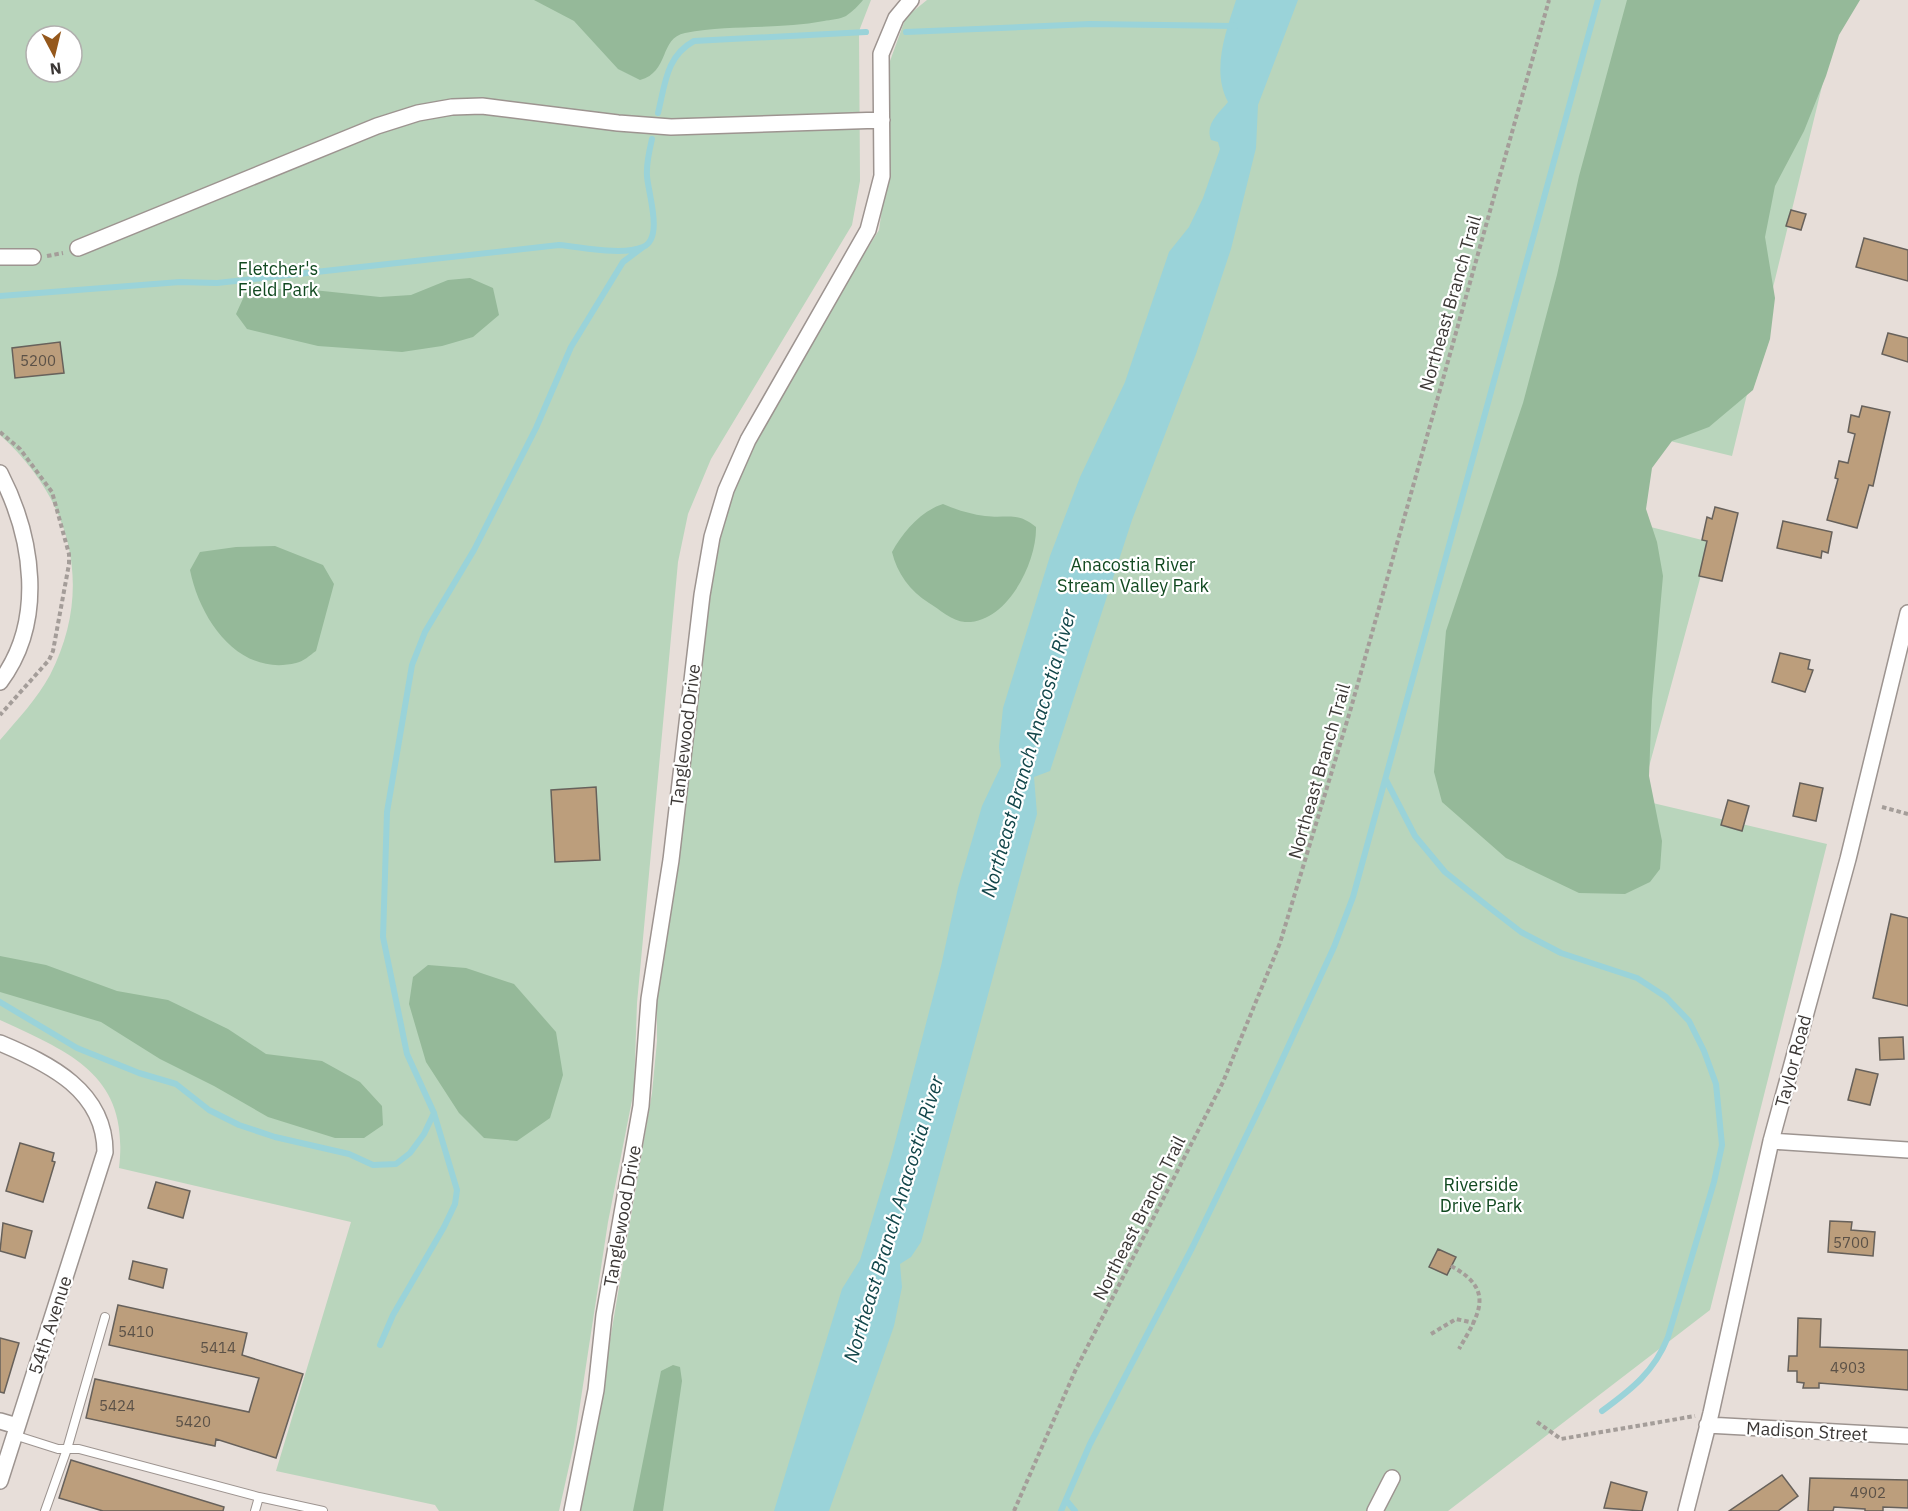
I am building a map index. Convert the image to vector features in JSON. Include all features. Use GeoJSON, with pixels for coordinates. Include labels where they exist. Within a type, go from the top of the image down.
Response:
{"type":"FeatureCollection","features":[{"type":"Feature","properties":{"kind":"street","name":"Tanglewood Drive"},"geometry":{"type":"LineString","coordinates":[[572,1511],[596,1390],[606,1304],[641,1106],[649,999],[671,860],[702,595],[712,537],[726,490],[748,440],[868,230],[882,176],[881,54],[896,18],[911,0]]}},
{"type":"Feature","properties":{"kind":"street"},"geometry":{"type":"LineString","coordinates":[[78,248],[377,126],[418,113],[452,107],[482,106],[671,127],[882,120]]}},
{"type":"Feature","properties":{"kind":"street"},"geometry":{"type":"LineString","coordinates":[[0,257],[33,257]]}},
{"type":"Feature","properties":{"kind":"street"},"geometry":{"type":"LineString","coordinates":[[0,473],[15,502],[23,529],[29,568],[29,613],[21,647],[0,682]]}},
{"type":"Feature","properties":{"kind":"street","name":"Taylor Road"},"geometry":{"type":"LineString","coordinates":[[1686,1511],[1709,1419],[1771,1141],[1848,859],[1908,613]]}},
{"type":"Feature","properties":{"kind":"street","name":"54th Avenue"},"geometry":{"type":"LineString","coordinates":[[0,1043],[60,1073],[92,1103],[104,1133],[105,1152],[102,1170],[0,1481]]}},
{"type":"Feature","properties":{"kind":"street"},"geometry":{"type":"LineString","coordinates":[[1771,1141],[1908,1150]]}},
{"type":"Feature","properties":{"kind":"street","name":"Madison Street"},"geometry":{"type":"LineString","coordinates":[[1709,1419],[1908,1436]]}},
{"type":"Feature","properties":{"kind":"street"},"geometry":{"type":"LineString","coordinates":[[0,1421],[15,1431]]}},
{"type":"Feature","properties":{"kind":"street"},"geometry":{"type":"LineString","coordinates":[[1375,1511],[1392,1478]]}},
{"type":"Feature","properties":{"kind":"lane"},"geometry":{"type":"LineString","coordinates":[[45,1511],[67,1449],[105,1317]]}},
{"type":"Feature","properties":{"kind":"lane"},"geometry":{"type":"LineString","coordinates":[[15,1431],[58,1449],[79,1449],[259,1497],[323,1511]]}},
{"type":"Feature","properties":{"kind":"lane"},"geometry":{"type":"LineString","coordinates":[[255,1511],[259,1497]]}},
{"type":"Feature","properties":{"kind":"path","name":"Northeast Branch Trail"},"geometry":{"type":"LineString","coordinates":[[1014,1511],[1076,1369],[1223,1082],[1281,943],[1355,697],[1549,0]]}},
{"type":"Feature","properties":{"kind":"path"},"geometry":{"type":"LineString","coordinates":[[33,257],[63,253],[78,248]]}},
{"type":"Feature","properties":{"kind":"path"},"geometry":{"type":"LineString","coordinates":[[1882,807],[1908,814]]}},
{"type":"Feature","properties":{"kind":"path"},"geometry":{"type":"LineString","coordinates":[[1451,1266],[1472,1280],[1477,1290],[1480,1311],[1459,1349]]}},
{"type":"Feature","properties":{"kind":"path"},"geometry":{"type":"LineString","coordinates":[[1431,1334],[1456,1319],[1474,1323]]}},
{"type":"Feature","properties":{"kind":"path"},"geometry":{"type":"LineString","coordinates":[[1537,1422],[1561,1438],[1709,1419]]}},
{"type":"Feature","properties":{"kind":"green space","name":"Fletcher's Field Park"},"geometry":{"type":"Polygon","coordinates":[[[0,0],[871,0],[859,31],[860,181],[852,225],[711,459],[688,514],[678,562],[637,1003],[634,1090],[608,1222],[574,1444],[559,1511],[439,1511],[435,1505],[276,1471],[351,1222],[119,1168],[120,1136],[115,1110],[105,1089],[72,1057],[0,1020],[0,740],[33,701],[50,675],[64,642],[71,609],[73,577],[68,546],[59,516],[44,487],[24,460],[0,435],[0,0]]]}},
{"type":"Feature","properties":{"kind":"green space"},"geometry":{"type":"Polygon","coordinates":[[[534,0],[863,0],[846,16],[835,19],[807,24],[685,33],[671,41],[656,70],[640,80],[618,69],[574,21],[534,0]]]}},
{"type":"Feature","properties":{"kind":"green space","name":"Anacostia River Stream Valley Park"},"geometry":{"type":"Polygon","coordinates":[[[927,0],[1843,0],[1732,456],[1542,410],[1520,494],[1710,542],[1640,800],[1827,844],[1710,1310],[1448,1511],[581,1511],[652,1093],[657,1041],[657,992],[704,580],[722,516],[744,462],[841,291],[879,230],[889,160],[890,61],[906,17],[927,0]]]}},
{"type":"Feature","properties":{"kind":"green space"},"geometry":{"type":"Polygon","coordinates":[[[1627,0],[1860,0],[1839,35],[1826,76],[1804,131],[1775,186],[1765,237],[1775,298],[1770,339],[1753,390],[1709,427],[1672,441],[1652,468],[1646,509],[1657,542],[1663,576],[1652,700],[1649,776],[1662,841],[1660,869],[1650,882],[1625,894],[1579,893],[1506,858],[1442,802],[1434,772],[1446,631],[1523,403],[1557,275],[1579,176],[1627,0]]]}},
{"type":"Feature","properties":{"kind":"green space"},"geometry":{"type":"Polygon","coordinates":[[[470,278],[493,288],[499,315],[473,337],[442,346],[402,352],[318,346],[247,329],[236,314],[246,292],[294,288],[380,297],[411,295],[448,280],[470,278]]]}},
{"type":"Feature","properties":{"kind":"green space"},"geometry":{"type":"Polygon","coordinates":[[[943,504],[979,515],[1017,517],[1036,527],[1031,557],[1017,588],[994,613],[980,620],[965,622],[955,619],[922,598],[905,581],[894,560],[892,552],[907,530],[920,517],[943,504]]]}},
{"type":"Feature","properties":{"kind":"green space"},"geometry":{"type":"Polygon","coordinates":[[[275,546],[323,565],[334,584],[316,651],[299,662],[275,665],[257,661],[240,653],[225,640],[203,608],[190,570],[200,552],[236,547],[275,546]]]}},
{"type":"Feature","properties":{"kind":"green space"},"geometry":{"type":"Polygon","coordinates":[[[0,956],[46,965],[117,991],[168,1000],[228,1029],[266,1054],[322,1061],[360,1082],[382,1106],[383,1125],[364,1138],[335,1138],[268,1117],[160,1059],[101,1022],[0,992],[0,956]]]}},
{"type":"Feature","properties":{"kind":"green space"},"geometry":{"type":"Polygon","coordinates":[[[428,965],[466,968],[514,984],[556,1032],[563,1075],[550,1118],[517,1141],[484,1138],[459,1113],[426,1062],[409,1004],[413,977],[428,965]]]}},
{"type":"Feature","properties":{"kind":"green space"},"geometry":{"type":"Polygon","coordinates":[[[673,1365],[680,1367],[682,1381],[663,1511],[633,1511],[661,1371],[673,1365]]]}},
{"type":"Feature","properties":{"kind":"water","name":"Northeast Branch Anacostia River"},"geometry":{"type":"Polygon","coordinates":[[[1236,0],[1298,0],[1258,105],[1256,148],[1231,249],[1196,354],[1132,520],[1050,771],[1034,777],[1037,814],[921,1242],[911,1257],[900,1264],[902,1287],[894,1326],[829,1511],[774,1511],[842,1289],[860,1260],[892,1154],[941,966],[958,888],[982,806],[1001,766],[999,747],[1003,708],[1050,556],[1080,477],[1125,382],[1169,252],[1189,227],[1203,198],[1220,149],[1218,142],[1211,140],[1210,129],[1214,119],[1228,102],[1223,90],[1220,64],[1236,0]]]}},
{"type":"Feature","properties":{"kind":"building"},"geometry":{"type":"Polygon","coordinates":[[[1791,210],[1806,214],[1801,230],[1786,226],[1791,210]]]}},
{"type":"Feature","properties":{"kind":"building"},"geometry":{"type":"Polygon","coordinates":[[[1864,238],[1908,250],[1908,281],[1856,267],[1864,238]]]}},
{"type":"Feature","properties":{"kind":"building"},"geometry":{"type":"Polygon","coordinates":[[[1888,333],[1908,338],[1908,362],[1882,354],[1888,333]]]}},
{"type":"Feature","properties":{"kind":"building"},"geometry":{"type":"Polygon","coordinates":[[[60,342],[64,373],[15,378],[12,348],[60,342]]]}},
{"type":"Feature","properties":{"kind":"building"},"geometry":{"type":"Polygon","coordinates":[[[1862,406],[1890,412],[1873,486],[1869,485],[1857,528],[1827,520],[1838,479],[1835,478],[1839,461],[1848,463],[1855,434],[1848,432],[1851,415],[1859,417],[1862,406]]]}},
{"type":"Feature","properties":{"kind":"building"},"geometry":{"type":"Polygon","coordinates":[[[1715,507],[1738,513],[1722,581],[1699,576],[1707,541],[1702,540],[1707,517],[1712,519],[1715,507]]]}},
{"type":"Feature","properties":{"kind":"building"},"geometry":{"type":"Polygon","coordinates":[[[1783,521],[1832,532],[1828,553],[1822,551],[1821,558],[1777,548],[1783,521]]]}},
{"type":"Feature","properties":{"kind":"building"},"geometry":{"type":"Polygon","coordinates":[[[1780,653],[1810,660],[1808,669],[1813,670],[1805,692],[1772,682],[1780,653]]]}},
{"type":"Feature","properties":{"kind":"building"},"geometry":{"type":"Polygon","coordinates":[[[1800,783],[1823,788],[1816,821],[1793,816],[1800,783]]]}},
{"type":"Feature","properties":{"kind":"building"},"geometry":{"type":"Polygon","coordinates":[[[596,787],[600,860],[555,862],[551,790],[596,787]]]}},
{"type":"Feature","properties":{"kind":"building"},"geometry":{"type":"Polygon","coordinates":[[[1728,800],[1749,806],[1742,831],[1721,825],[1728,800]]]}},
{"type":"Feature","properties":{"kind":"building"},"geometry":{"type":"Polygon","coordinates":[[[1891,914],[1908,918],[1908,1006],[1873,998],[1891,914]]]}},
{"type":"Feature","properties":{"kind":"building"},"geometry":{"type":"Polygon","coordinates":[[[1903,1037],[1904,1059],[1880,1060],[1879,1038],[1903,1037]]]}},
{"type":"Feature","properties":{"kind":"building"},"geometry":{"type":"Polygon","coordinates":[[[1856,1069],[1878,1074],[1870,1105],[1848,1100],[1856,1069]]]}},
{"type":"Feature","properties":{"kind":"building"},"geometry":{"type":"Polygon","coordinates":[[[20,1143],[54,1153],[52,1161],[55,1162],[43,1202],[6,1191],[20,1143]]]}},
{"type":"Feature","properties":{"kind":"building"},"geometry":{"type":"Polygon","coordinates":[[[156,1182],[190,1191],[183,1218],[148,1208],[156,1182]]]}},
{"type":"Feature","properties":{"kind":"building"},"geometry":{"type":"Polygon","coordinates":[[[1830,1221],[1852,1222],[1851,1230],[1875,1232],[1873,1256],[1828,1252],[1830,1221]]]}},
{"type":"Feature","properties":{"kind":"building"},"geometry":{"type":"Polygon","coordinates":[[[3,1223],[32,1231],[25,1258],[0,1251],[3,1223]]]}},
{"type":"Feature","properties":{"kind":"building"},"geometry":{"type":"Polygon","coordinates":[[[1438,1249],[1456,1257],[1447,1275],[1429,1267],[1438,1249]]]}},
{"type":"Feature","properties":{"kind":"building"},"geometry":{"type":"Polygon","coordinates":[[[133,1261],[167,1269],[163,1288],[129,1279],[133,1261]]]}},
{"type":"Feature","properties":{"kind":"building"},"geometry":{"type":"Polygon","coordinates":[[[118,1305],[247,1333],[242,1355],[303,1374],[276,1458],[216,1439],[215,1446],[86,1418],[95,1379],[249,1412],[259,1378],[109,1345],[118,1305]]]}},
{"type":"Feature","properties":{"kind":"building"},"geometry":{"type":"Polygon","coordinates":[[[1798,1318],[1821,1319],[1820,1347],[1908,1350],[1908,1390],[1819,1383],[1819,1388],[1803,1388],[1804,1383],[1797,1382],[1797,1371],[1788,1371],[1789,1356],[1797,1356],[1798,1318]]]}},
{"type":"Feature","properties":{"kind":"building"},"geometry":{"type":"Polygon","coordinates":[[[0,1338],[19,1343],[4,1393],[0,1392],[0,1338]]]}},
{"type":"Feature","properties":{"kind":"building"},"geometry":{"type":"Polygon","coordinates":[[[71,1460],[224,1507],[223,1511],[103,1511],[59,1498],[71,1460]]]}},
{"type":"Feature","properties":{"kind":"building"},"geometry":{"type":"Polygon","coordinates":[[[1782,1475],[1798,1496],[1778,1511],[1729,1511],[1782,1475]]]}},
{"type":"Feature","properties":{"kind":"building"},"geometry":{"type":"Polygon","coordinates":[[[1810,1478],[1908,1480],[1908,1508],[1883,1507],[1883,1511],[1865,1511],[1865,1509],[1834,1507],[1833,1511],[1808,1511],[1810,1478]]]}},
{"type":"Feature","properties":{"kind":"building"},"geometry":{"type":"Polygon","coordinates":[[[1611,1482],[1647,1492],[1642,1511],[1604,1508],[1611,1482]]]}},
{"type":"Feature","properties":{"kind":"waterway"},"geometry":{"type":"LineString","coordinates":[[1061,1511],[1090,1444],[1193,1246],[1263,1101],[1334,947],[1353,897],[1598,0]]}},
{"type":"Feature","properties":{"kind":"waterway"},"geometry":{"type":"LineString","coordinates":[[906,32],[1090,24],[1235,26]]}},
{"type":"Feature","properties":{"kind":"waterway"},"geometry":{"type":"LineString","coordinates":[[658,113],[672,63],[685,47],[694,41],[866,32]]}},
{"type":"Feature","properties":{"kind":"waterway"},"geometry":{"type":"LineString","coordinates":[[0,296],[180,282],[217,283],[559,245],[613,251],[634,250],[649,242],[653,234],[653,214],[647,171],[652,139]]}},
{"type":"Feature","properties":{"kind":"waterway"},"geometry":{"type":"LineString","coordinates":[[380,1345],[393,1315],[444,1227],[455,1204],[457,1190],[434,1113],[407,1054],[383,937],[387,812],[412,665],[425,632],[474,550],[536,428],[571,347],[623,262],[643,247]]}},
{"type":"Feature","properties":{"kind":"waterway"},"geometry":{"type":"LineString","coordinates":[[1386,780],[1415,836],[1445,872],[1490,908],[1521,932],[1561,953],[1637,978],[1666,997],[1689,1021],[1704,1051],[1716,1084],[1722,1145],[1714,1182],[1668,1337],[1656,1360],[1641,1379],[1602,1411]]}},
{"type":"Feature","properties":{"kind":"waterway"},"geometry":{"type":"LineString","coordinates":[[0,1002],[77,1048],[139,1073],[176,1084],[209,1110],[239,1125],[275,1137],[349,1154],[373,1165],[396,1164],[410,1153],[424,1134],[434,1113]]}},
{"type":"Feature","properties":{"kind":"waterway"},"geometry":{"type":"LineString","coordinates":[[1066,1500],[1075,1511]]}},
{"type":"Feature","properties":{"kind":"park label","name":"Riverside Drive Park"},"geometry":{"type":"Point","coordinates":[1481,1194]}}]}
